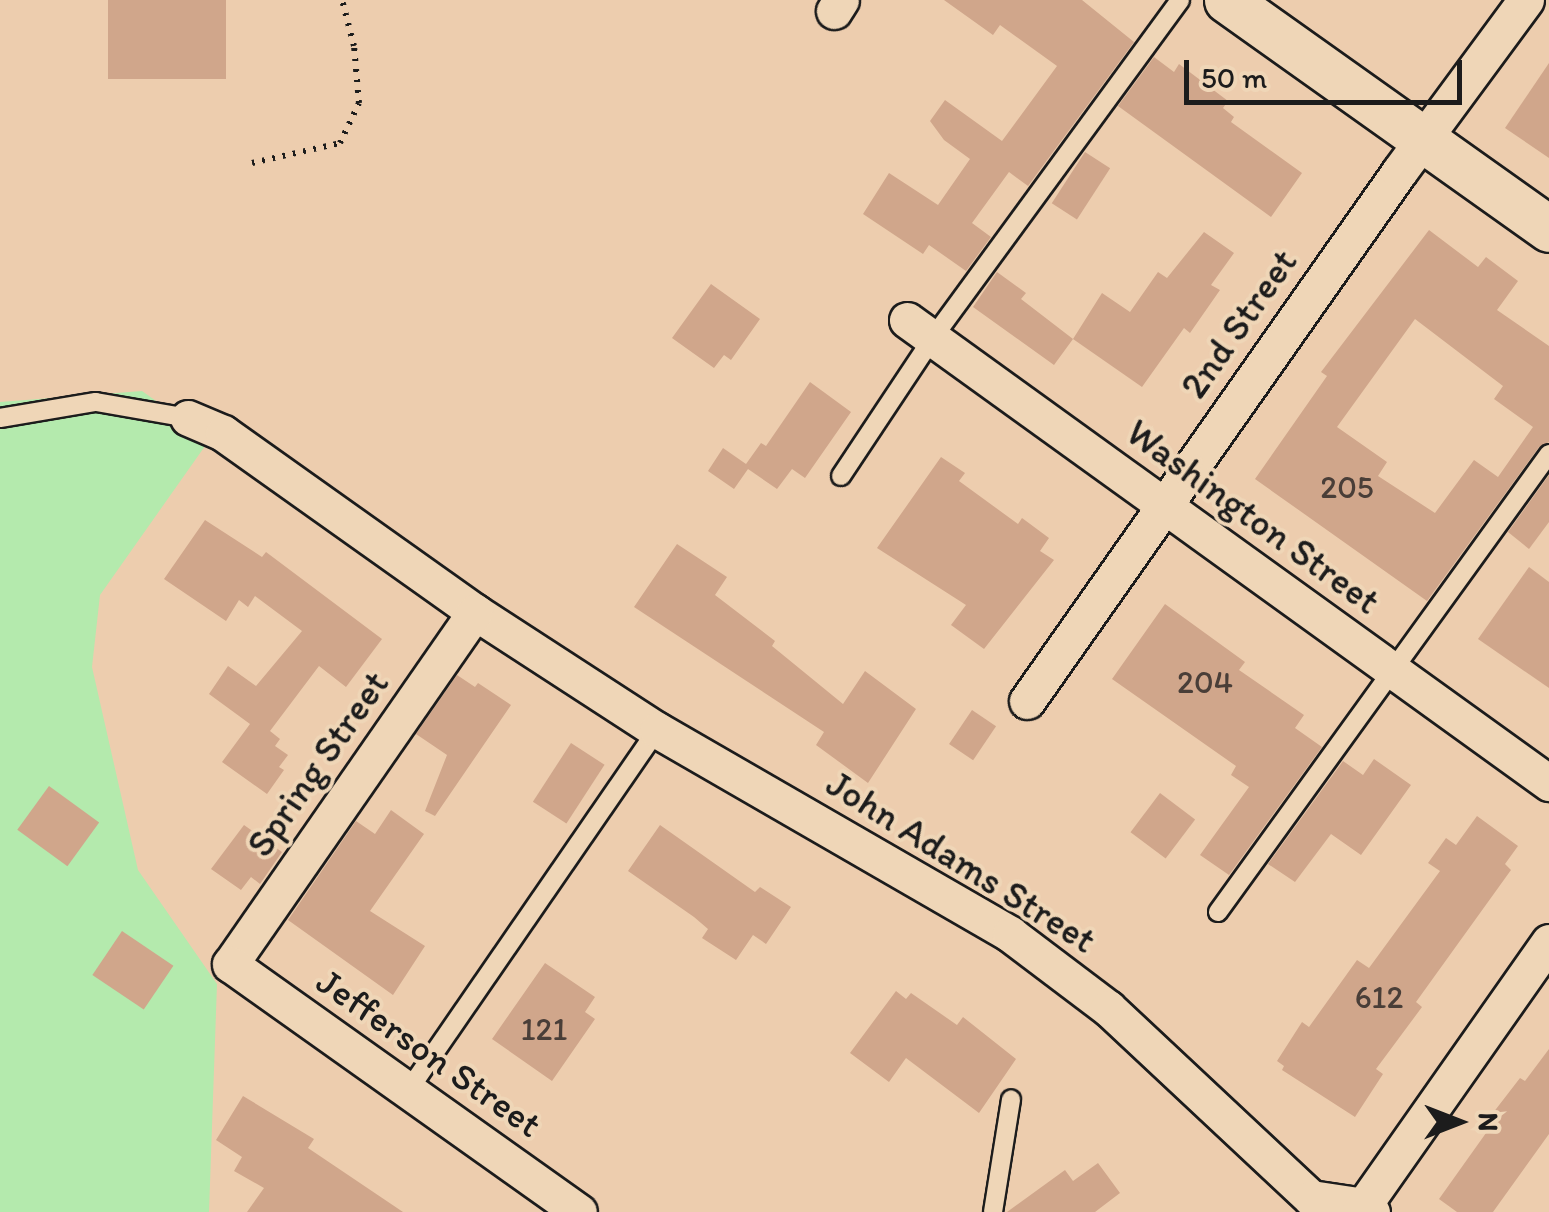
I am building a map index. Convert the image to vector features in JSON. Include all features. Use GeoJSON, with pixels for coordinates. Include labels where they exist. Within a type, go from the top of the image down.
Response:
{"type":"FeatureCollection","features":[{"type":"Feature","properties":{"kind":"street"},"geometry":{"type":"LineString","coordinates":[[1227,0],[1549,229]]}},
{"type":"Feature","properties":{"kind":"street","name":"2nd Street"},"geometry":{"type":"LineString","coordinates":[[1027,701],[1162,504],[1526,0]]}},
{"type":"Feature","properties":{"kind":"street","name":"Washington Street"},"geometry":{"type":"LineString","coordinates":[[920,330],[1549,783]]}},
{"type":"Feature","properties":{"kind":"street","name":"John Adams Street"},"geometry":{"type":"LineString","coordinates":[[188,418],[223,433],[476,612],[657,730],[1010,934],[1108,1008],[1311,1198],[1365,1210]]}},
{"type":"Feature","properties":{"kind":"street","name":"Spring Street"},"geometry":{"type":"LineString","coordinates":[[230,964],[476,612]]}},
{"type":"Feature","properties":{"kind":"street"},"geometry":{"type":"LineString","coordinates":[[1365,1210],[1549,942]]}},
{"type":"Feature","properties":{"kind":"street","name":"Jefferson Street"},"geometry":{"type":"LineString","coordinates":[[230,964],[579,1212]]}},
{"type":"Feature","properties":{"kind":"lane"},"geometry":{"type":"LineString","coordinates":[[841,476],[920,330],[1180,0]]}},
{"type":"Feature","properties":{"kind":"lane"},"geometry":{"type":"LineString","coordinates":[[0,418],[96,402],[188,418]]}},
{"type":"Feature","properties":{"kind":"lane"},"geometry":{"type":"LineString","coordinates":[[1218,912],[1549,454]]}},
{"type":"Feature","properties":{"kind":"lane"},"geometry":{"type":"LineString","coordinates":[[408,1091],[657,730]]}},
{"type":"Feature","properties":{"kind":"lane"},"geometry":{"type":"LineString","coordinates":[[993,1212],[1011,1099]]}},
{"type":"Feature","properties":{"kind":"path"},"geometry":{"type":"LineString","coordinates":[[252,163],[340,143],[358,103],[354,46],[342,0]]}},
{"type":"Feature","properties":{"kind":"green space"},"geometry":{"type":"Polygon","coordinates":[[[142,391],[210,439],[100,595],[92,667],[138,870],[217,984],[209,1212],[0,1212],[0,402],[142,391]]]}},
{"type":"Feature","properties":{"kind":"building"},"geometry":{"type":"Polygon","coordinates":[[[108,0],[226,0],[226,79],[108,79],[108,0]]]}},
{"type":"Feature","properties":{"kind":"building"},"geometry":{"type":"Polygon","coordinates":[[[944,0],[1082,0],[1134,42],[1028,186],[1009,172],[972,223],[991,237],[966,271],[929,245],[923,254],[863,214],[889,173],[938,205],[970,159],[944,140],[930,121],[945,100],[1002,141],[1057,66],[1000,25],[993,35],[944,0]]]}},
{"type":"Feature","properties":{"kind":"building"},"geometry":{"type":"Polygon","coordinates":[[[1154,57],[1174,72],[1179,64],[1228,101],[1223,108],[1234,117],[1231,122],[1302,173],[1271,217],[1118,106],[1154,57]]]}},
{"type":"Feature","properties":{"kind":"building"},"geometry":{"type":"Polygon","coordinates":[[[1549,63],[1549,158],[1505,128],[1549,63]]]}},
{"type":"Feature","properties":{"kind":"building"},"geometry":{"type":"Polygon","coordinates":[[[1085,152],[1110,168],[1077,219],[1052,203],[1085,152]]]}},
{"type":"Feature","properties":{"kind":"building"},"geometry":{"type":"Polygon","coordinates":[[[1429,230],[1478,267],[1486,257],[1518,281],[1497,310],[1549,346],[1549,442],[1539,447],[1427,601],[1255,479],[1327,376],[1321,372],[1429,230]],[[1415,319],[1337,427],[1387,462],[1378,476],[1435,513],[1474,460],[1498,477],[1533,427],[1494,399],[1503,386],[1415,319]]]}},
{"type":"Feature","properties":{"kind":"building"},"geometry":{"type":"Polygon","coordinates":[[[1204,232],[1234,253],[1211,285],[1220,290],[1190,333],[1184,328],[1142,387],[1073,339],[1102,293],[1130,312],[1158,272],[1167,278],[1204,232]]]}},
{"type":"Feature","properties":{"kind":"building"},"geometry":{"type":"Polygon","coordinates":[[[997,272],[1026,293],[1021,299],[1073,339],[1054,365],[973,307],[997,272]]]}},
{"type":"Feature","properties":{"kind":"building"},"geometry":{"type":"Polygon","coordinates":[[[711,284],[760,319],[731,360],[724,355],[714,368],[672,338],[711,284]]]}},
{"type":"Feature","properties":{"kind":"building"},"geometry":{"type":"Polygon","coordinates":[[[810,382],[851,412],[805,478],[792,469],[777,489],[748,469],[734,489],[708,471],[723,448],[746,464],[761,443],[766,446],[810,382]]]}},
{"type":"Feature","properties":{"kind":"building"},"geometry":{"type":"Polygon","coordinates":[[[941,457],[965,473],[959,481],[1018,524],[1022,518],[1049,538],[1040,551],[1054,560],[984,649],[951,625],[966,605],[877,548],[941,457]]]}},
{"type":"Feature","properties":{"kind":"building"},"geometry":{"type":"Polygon","coordinates":[[[1549,475],[1549,522],[1529,549],[1508,532],[1549,475]]]}},
{"type":"Feature","properties":{"kind":"building"},"geometry":{"type":"Polygon","coordinates":[[[205,520],[262,557],[266,552],[382,639],[346,687],[319,666],[270,731],[280,739],[275,746],[288,755],[279,767],[284,770],[267,794],[222,762],[250,724],[209,694],[228,666],[256,686],[302,631],[255,596],[248,607],[239,600],[226,621],[164,579],[205,520]]]}},
{"type":"Feature","properties":{"kind":"building"},"geometry":{"type":"Polygon","coordinates":[[[677,544],[727,577],[715,595],[775,641],[772,646],[843,704],[865,671],[916,709],[868,783],[816,745],[824,732],[634,607],[677,544]]]}},
{"type":"Feature","properties":{"kind":"building"},"geometry":{"type":"Polygon","coordinates":[[[1529,567],[1549,582],[1549,688],[1478,639],[1529,567]]]}},
{"type":"Feature","properties":{"kind":"building"},"geometry":{"type":"Polygon","coordinates":[[[1165,604],[1245,662],[1239,670],[1304,715],[1295,728],[1322,747],[1229,875],[1200,855],[1249,787],[1231,775],[1236,766],[1112,679],[1165,604]]]}},
{"type":"Feature","properties":{"kind":"building"},"geometry":{"type":"Polygon","coordinates":[[[457,675],[475,687],[478,683],[511,705],[435,816],[425,811],[447,755],[416,734],[457,675]]]}},
{"type":"Feature","properties":{"kind":"building"},"geometry":{"type":"Polygon","coordinates":[[[972,710],[996,726],[973,760],[949,744],[972,710]]]}},
{"type":"Feature","properties":{"kind":"building"},"geometry":{"type":"Polygon","coordinates":[[[571,743],[605,765],[566,823],[533,802],[571,743]]]}},
{"type":"Feature","properties":{"kind":"building"},"geometry":{"type":"Polygon","coordinates":[[[1374,759],[1411,785],[1361,855],[1331,834],[1295,882],[1268,864],[1343,761],[1363,775],[1374,759]]]}},
{"type":"Feature","properties":{"kind":"building"},"geometry":{"type":"Polygon","coordinates":[[[49,786],[99,822],[67,866],[17,830],[49,786]]]}},
{"type":"Feature","properties":{"kind":"building"},"geometry":{"type":"Polygon","coordinates":[[[1160,793],[1195,819],[1166,859],[1131,832],[1160,793]]]}},
{"type":"Feature","properties":{"kind":"building"},"geometry":{"type":"Polygon","coordinates":[[[391,810],[424,834],[370,911],[425,946],[393,995],[288,920],[356,821],[375,834],[391,810]]]}},
{"type":"Feature","properties":{"kind":"building"},"geometry":{"type":"Polygon","coordinates":[[[1477,816],[1518,846],[1505,864],[1511,870],[1416,1002],[1422,1007],[1376,1069],[1383,1074],[1355,1117],[1282,1070],[1284,1066],[1277,1061],[1302,1022],[1309,1027],[1357,960],[1369,968],[1440,871],[1428,863],[1446,838],[1456,845],[1477,816]]]}},
{"type":"Feature","properties":{"kind":"building"},"geometry":{"type":"Polygon","coordinates":[[[244,825],[282,852],[260,884],[251,877],[241,890],[211,869],[244,825]]]}},
{"type":"Feature","properties":{"kind":"building"},"geometry":{"type":"Polygon","coordinates":[[[660,825],[755,892],[760,887],[791,907],[766,944],[753,935],[736,960],[702,938],[708,929],[694,917],[628,871],[660,825]]]}},
{"type":"Feature","properties":{"kind":"building"},"geometry":{"type":"Polygon","coordinates":[[[122,931],[173,966],[144,1010],[92,975],[122,931]]]}},
{"type":"Feature","properties":{"kind":"building"},"geometry":{"type":"Polygon","coordinates":[[[545,963],[595,997],[585,1012],[595,1019],[552,1081],[492,1039],[545,963]]]}},
{"type":"Feature","properties":{"kind":"building"},"geometry":{"type":"Polygon","coordinates":[[[896,991],[906,999],[911,993],[957,1025],[963,1017],[1016,1059],[979,1113],[906,1058],[889,1082],[850,1053],[896,991]]]}},
{"type":"Feature","properties":{"kind":"building"},"geometry":{"type":"Polygon","coordinates":[[[1549,1049],[1549,1134],[1493,1212],[1457,1212],[1439,1199],[1491,1126],[1486,1122],[1520,1078],[1525,1081],[1549,1049]]]}},
{"type":"Feature","properties":{"kind":"building"},"geometry":{"type":"Polygon","coordinates":[[[243,1096],[314,1139],[308,1148],[403,1212],[247,1212],[264,1188],[234,1171],[242,1157],[216,1140],[243,1096]]]}},
{"type":"Feature","properties":{"kind":"building"},"geometry":{"type":"Polygon","coordinates":[[[1098,1163],[1120,1193],[1095,1212],[1007,1212],[1065,1170],[1073,1181],[1098,1163]]]}}]}
